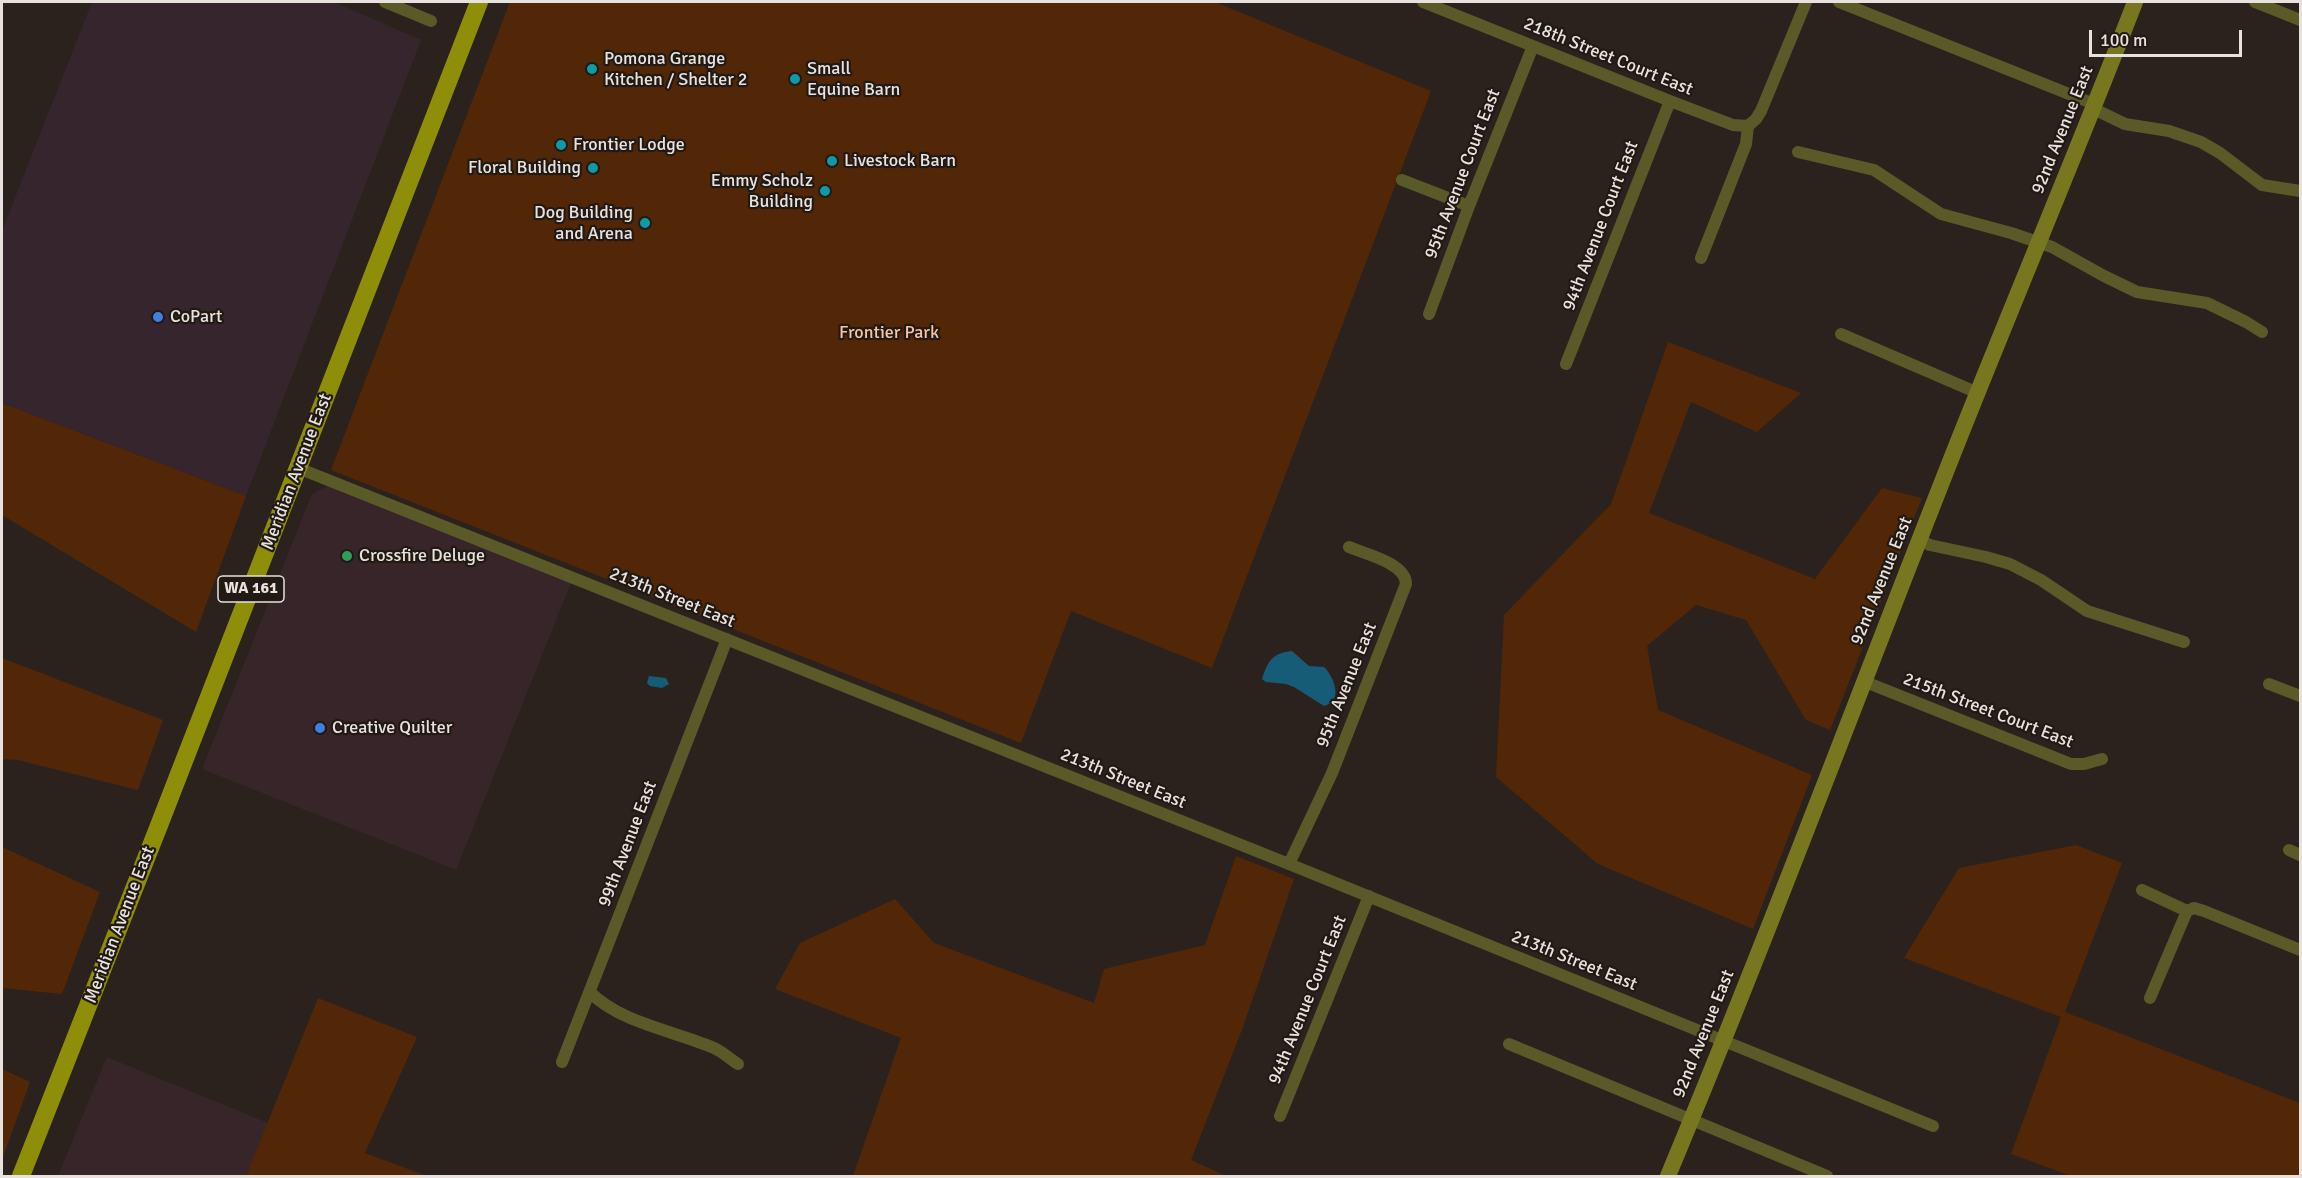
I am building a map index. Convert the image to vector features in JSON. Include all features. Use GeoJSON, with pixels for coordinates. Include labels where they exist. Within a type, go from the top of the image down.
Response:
{"type":"FeatureCollection","features":[{"type":"Feature","properties":{"kind":"main road","name":"Meridian Avenue East"},"geometry":{"type":"LineString","coordinates":[[21,1176],[479,2]]}},
{"type":"Feature","properties":{"kind":"street"},"geometry":{"type":"LineString","coordinates":[[386,2],[431,21]]}},
{"type":"Feature","properties":{"kind":"street","name":"218th Street Court East"},"geometry":{"type":"LineString","coordinates":[[1424,2],[1450,7],[1533,46],[1670,101],[1733,125],[1748,126]]}},
{"type":"Feature","properties":{"kind":"street"},"geometry":{"type":"LineString","coordinates":[[1701,258],[1746,144],[1748,126],[1761,111],[1806,2]]}},
{"type":"Feature","properties":{"kind":"street"},"geometry":{"type":"LineString","coordinates":[[1839,2],[2089,102],[2094,109],[2125,124],[2169,131],[2193,139],[2220,153],[2262,185],[2301,191]]}},
{"type":"Feature","properties":{"kind":"street","name":"92nd Avenue East"},"geometry":{"type":"LineString","coordinates":[[1668,1176],[2037,243],[2094,109],[2135,2]]}},
{"type":"Feature","properties":{"kind":"street"},"geometry":{"type":"LineString","coordinates":[[2255,2],[2301,20]]}},
{"type":"Feature","properties":{"kind":"street","name":"95th Avenue Court East"},"geometry":{"type":"LineString","coordinates":[[1428,314],[1468,206],[1533,46]]}},
{"type":"Feature","properties":{"kind":"street","name":"94th Avenue Court East"},"geometry":{"type":"LineString","coordinates":[[1566,364],[1670,101]]}},
{"type":"Feature","properties":{"kind":"street"},"geometry":{"type":"LineString","coordinates":[[1798,152],[1874,170],[1941,214],[2052,247],[2137,292],[2207,303],[2262,332]]}},
{"type":"Feature","properties":{"kind":"street"},"geometry":{"type":"LineString","coordinates":[[1402,180],[1468,206]]}},
{"type":"Feature","properties":{"kind":"street"},"geometry":{"type":"LineString","coordinates":[[1841,334],[1978,393]]}},
{"type":"Feature","properties":{"kind":"street","name":"213th Street East"},"geometry":{"type":"LineString","coordinates":[[298,468],[1369,896],[1933,1126]]}},
{"type":"Feature","properties":{"kind":"street"},"geometry":{"type":"LineString","coordinates":[[1919,540],[1930,545],[2010,564],[2041,580],[2087,611],[2184,642]]}},
{"type":"Feature","properties":{"kind":"street","name":"95th Avenue East"},"geometry":{"type":"LineString","coordinates":[[1289,864],[1332,773],[1406,584],[1406,579],[1397,567],[1349,547]]}},
{"type":"Feature","properties":{"kind":"street","name":"99th Avenue East"},"geometry":{"type":"LineString","coordinates":[[562,1062],[727,639]]}},
{"type":"Feature","properties":{"kind":"street","name":"215th Street Court East"},"geometry":{"type":"LineString","coordinates":[[1863,681],[2071,764],[2084,764],[2102,759]]}},
{"type":"Feature","properties":{"kind":"street"},"geometry":{"type":"LineString","coordinates":[[2269,684],[2301,696]]}},
{"type":"Feature","properties":{"kind":"street"},"geometry":{"type":"LineString","coordinates":[[2142,890],[2187,910],[2194,908],[2204,911],[2301,950]]}},
{"type":"Feature","properties":{"kind":"street","name":"94th Avenue Court East"},"geometry":{"type":"LineString","coordinates":[[1280,1116],[1369,896]]}},
{"type":"Feature","properties":{"kind":"street"},"geometry":{"type":"LineString","coordinates":[[2150,998],[2187,910]]}},
{"type":"Feature","properties":{"kind":"street"},"geometry":{"type":"LineString","coordinates":[[590,992],[600,1003],[717,1049],[738,1064]]}},
{"type":"Feature","properties":{"kind":"street"},"geometry":{"type":"LineString","coordinates":[[1509,1044],[1827,1176]]}},
{"type":"Feature","properties":{"kind":"shaded area","name":"CoPart"},"geometry":{"type":"Polygon","coordinates":[[[92,2],[334,2],[421,40],[246,496],[2,403],[2,231],[92,2]]]}},
{"type":"Feature","properties":{"kind":"shaded area"},"geometry":{"type":"Polygon","coordinates":[[[331,484],[571,583],[456,870],[202,769],[312,494],[331,484]]]}},
{"type":"Feature","properties":{"kind":"shaded area"},"geometry":{"type":"Polygon","coordinates":[[[107,1057],[268,1123],[246,1176],[58,1176],[107,1057]]]}},
{"type":"Feature","properties":{"kind":"green space","name":"Frontier Park"},"geometry":{"type":"Polygon","coordinates":[[[510,2],[1215,2],[1431,91],[1212,668],[1071,611],[1021,743],[331,470],[510,2]]]}},
{"type":"Feature","properties":{"kind":"green space"},"geometry":{"type":"Polygon","coordinates":[[[1668,342],[1801,393],[1757,432],[1691,402],[1649,513],[1815,579],[1882,488],[1922,498],[1830,730],[1806,720],[1746,620],[1696,605],[1647,646],[1658,710],[1812,775],[1753,929],[1598,864],[1496,777],[1504,615],[1611,504],[1668,342]]]}},
{"type":"Feature","properties":{"kind":"green space"},"geometry":{"type":"Polygon","coordinates":[[[2,403],[246,496],[196,632],[2,515],[2,403]]]}},
{"type":"Feature","properties":{"kind":"green space"},"geometry":{"type":"Polygon","coordinates":[[[2,658],[163,720],[138,790],[18,760],[2,759],[2,658]]]}},
{"type":"Feature","properties":{"kind":"green space"},"geometry":{"type":"Polygon","coordinates":[[[2076,845],[2122,863],[2065,1012],[2300,1103],[2300,1176],[2071,1176],[2011,1154],[2061,1017],[1904,958],[1959,868],[2076,845]]]}},
{"type":"Feature","properties":{"kind":"green space"},"geometry":{"type":"Polygon","coordinates":[[[2,847],[100,892],[62,994],[2,988],[2,847]]]}},
{"type":"Feature","properties":{"kind":"green space"},"geometry":{"type":"Polygon","coordinates":[[[1236,856],[1294,879],[1243,1027],[1191,1160],[1226,1176],[853,1176],[901,1038],[775,989],[800,943],[895,899],[934,943],[1094,1003],[1104,969],[1205,945],[1236,856]]]}},
{"type":"Feature","properties":{"kind":"green space"},"geometry":{"type":"Polygon","coordinates":[[[318,998],[417,1037],[365,1153],[427,1176],[246,1176],[318,998]]]}},
{"type":"Feature","properties":{"kind":"green space"},"geometry":{"type":"Polygon","coordinates":[[[2,1069],[30,1082],[2,1160],[2,1069]]]}},
{"type":"Feature","properties":{"kind":"water"},"geometry":{"type":"Polygon","coordinates":[[[1292,651],[1309,666],[1324,667],[1328,671],[1335,688],[1334,699],[1330,703],[1324,706],[1294,687],[1266,682],[1262,679],[1266,667],[1275,656],[1292,651]]]}},
{"type":"Feature","properties":{"kind":"water"},"geometry":{"type":"Polygon","coordinates":[[[649,676],[666,678],[669,684],[662,688],[650,686],[647,683],[649,676]]]}},
{"type":"Feature","properties":{"kind":"place","name":"Pomona Grange Kitchen / Shelter 2"},"geometry":{"type":"Point","coordinates":[592,69]}},
{"type":"Feature","properties":{"kind":"place","name":"Small Equine Barn"},"geometry":{"type":"Point","coordinates":[795,79]}},
{"type":"Feature","properties":{"kind":"place","name":"Frontier Lodge"},"geometry":{"type":"Point","coordinates":[561,145]}},
{"type":"Feature","properties":{"kind":"place","name":"Livestock Barn"},"geometry":{"type":"Point","coordinates":[832,161]}},
{"type":"Feature","properties":{"kind":"place","name":"Floral Building"},"geometry":{"type":"Point","coordinates":[593,168]}},
{"type":"Feature","properties":{"kind":"place","name":"Emmy Scholz Building"},"geometry":{"type":"Point","coordinates":[825,191]}},
{"type":"Feature","properties":{"kind":"place","name":"Dog Building and Arena"},"geometry":{"type":"Point","coordinates":[645,223]}},
{"type":"Feature","properties":{"kind":"place","name":"CoPart"},"geometry":{"type":"Point","coordinates":[158,317]}},
{"type":"Feature","properties":{"kind":"place","name":"Crossfire Deluge"},"geometry":{"type":"Point","coordinates":[347,556]}},
{"type":"Feature","properties":{"kind":"place","name":"Creative Quilter"},"geometry":{"type":"Point","coordinates":[320,728]}}]}
